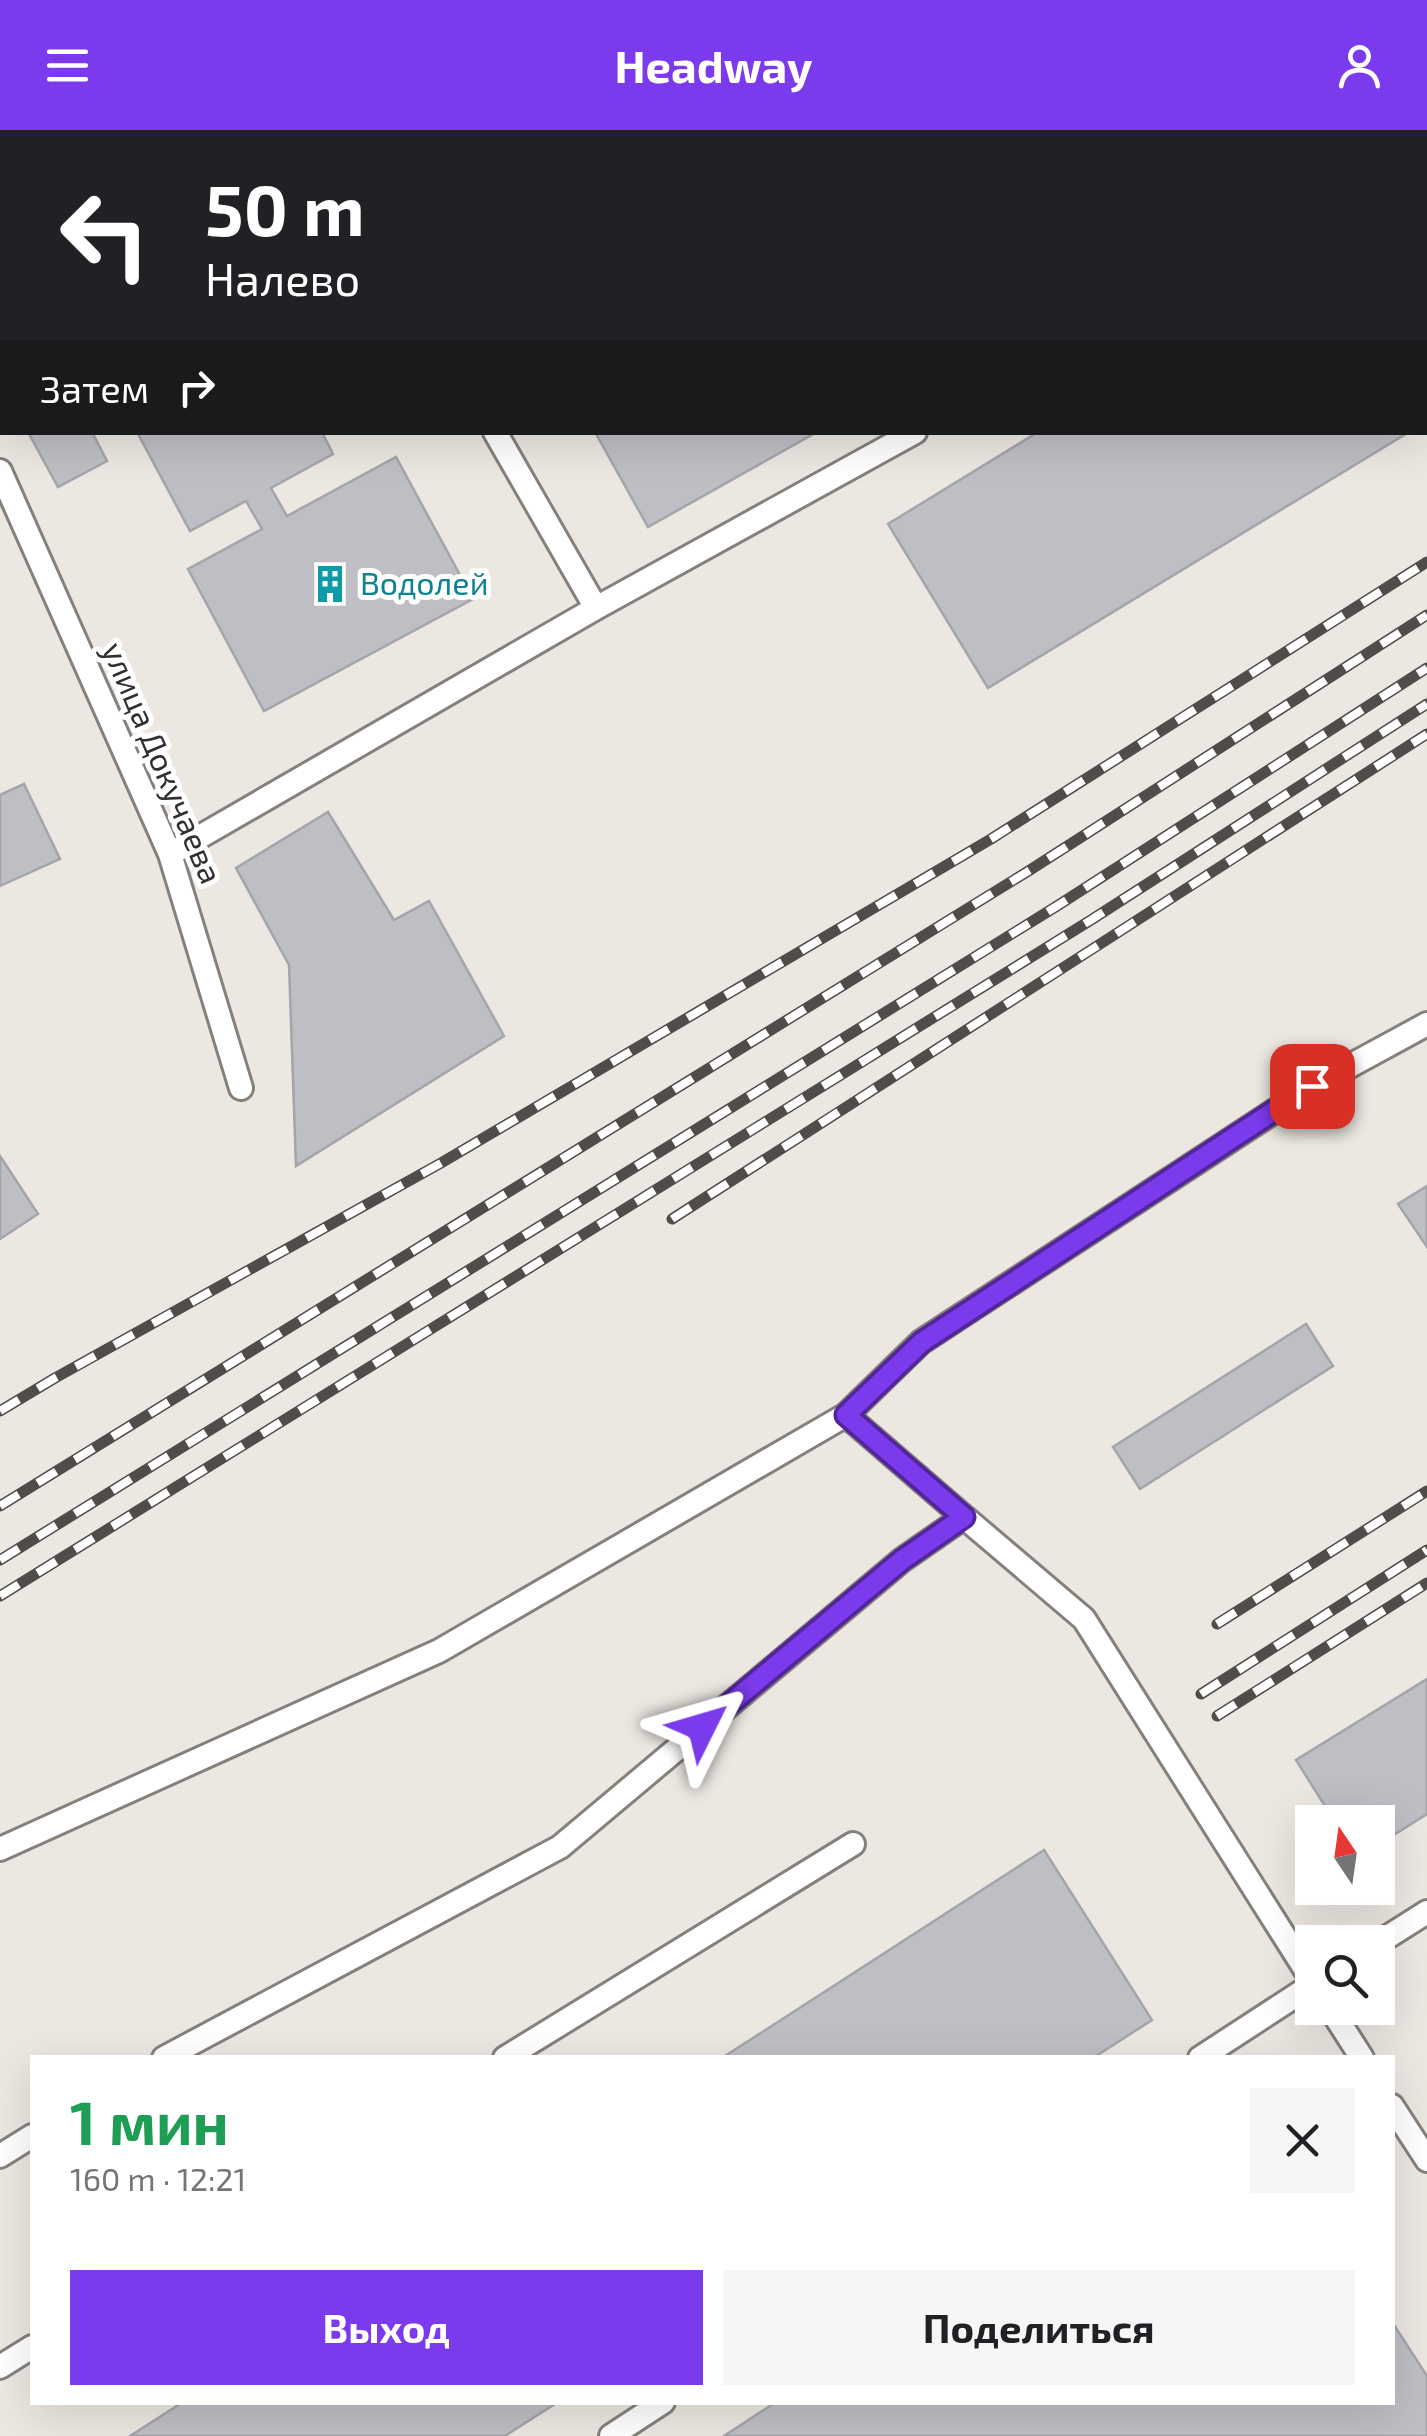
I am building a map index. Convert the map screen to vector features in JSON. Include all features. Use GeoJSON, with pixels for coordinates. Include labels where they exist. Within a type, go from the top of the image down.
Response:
{"type":"FeatureCollection","features":[{"type":"Feature","properties":{"kind":"lane"},"geometry":{"type":"LineString","coordinates":[[497,435],[596,608]]}},
{"type":"Feature","properties":{"kind":"lane"},"geometry":{"type":"LineString","coordinates":[[170,854],[596,608],[909,435]]}},
{"type":"Feature","properties":{"kind":"lane","name":"улица Докучаева"},"geometry":{"type":"LineString","coordinates":[[0,471],[170,854],[241,1088]]}},
{"type":"Feature","properties":{"kind":"lane"},"geometry":{"type":"LineString","coordinates":[[0,1849],[438,1652],[846,1415],[922,1342],[1312,1086],[1427,1024]]}},
{"type":"Feature","properties":{"kind":"lane"},"geometry":{"type":"LineString","coordinates":[[846,1415],[1084,1619],[1295,1955]]}},
{"type":"Feature","properties":{"kind":"lane"},"geometry":{"type":"LineString","coordinates":[[170,2055],[560,1847],[902,1560],[964,1517]]}},
{"type":"Feature","properties":{"kind":"lane"},"geometry":{"type":"LineString","coordinates":[[509,2055],[853,1844]]}},
{"type":"Feature","properties":{"kind":"lane"},"geometry":{"type":"LineString","coordinates":[[1395,1933],[1427,1912]]}},
{"type":"Feature","properties":{"kind":"lane"},"geometry":{"type":"LineString","coordinates":[[1204,2055],[1295,1994]]}},
{"type":"Feature","properties":{"kind":"lane"},"geometry":{"type":"LineString","coordinates":[[1341,2025],[1360,2055]]}},
{"type":"Feature","properties":{"kind":"lane"},"geometry":{"type":"LineString","coordinates":[[1395,2111],[1427,2160]]}},
{"type":"Feature","properties":{"kind":"lane"},"geometry":{"type":"LineString","coordinates":[[0,2156],[30,2137]]}},
{"type":"Feature","properties":{"kind":"lane"},"geometry":{"type":"LineString","coordinates":[[0,2367],[30,2348]]}},
{"type":"Feature","properties":{"kind":"lane"},"geometry":{"type":"LineString","coordinates":[[612,2436],[659,2405]]}},
{"type":"Feature","properties":{"kind":"building"},"geometry":{"type":"Polygon","coordinates":[[[30,435],[94,435],[107,461],[58,487],[30,435]]]}},
{"type":"Feature","properties":{"kind":"building","name":"Водолей"},"geometry":{"type":"Polygon","coordinates":[[[139,435],[324,435],[333,454],[271,488],[287,516],[396,457],[473,599],[264,711],[188,569],[262,529],[246,501],[190,531],[139,435]]]}},
{"type":"Feature","properties":{"kind":"building"},"geometry":{"type":"Polygon","coordinates":[[[597,435],[812,435],[648,527],[597,435]]]}},
{"type":"Feature","properties":{"kind":"building"},"geometry":{"type":"Polygon","coordinates":[[[1033,435],[1404,435],[988,688],[888,524],[1033,435]]]}},
{"type":"Feature","properties":{"kind":"building"},"geometry":{"type":"Polygon","coordinates":[[[24,784],[60,859],[0,886],[0,795],[24,784]]]}},
{"type":"Feature","properties":{"kind":"building"},"geometry":{"type":"Polygon","coordinates":[[[328,812],[394,920],[429,901],[504,1036],[296,1166],[289,965],[236,868],[328,812]]]}},
{"type":"Feature","properties":{"kind":"building"},"geometry":{"type":"Polygon","coordinates":[[[0,1156],[38,1214],[0,1239],[0,1156]]]}},
{"type":"Feature","properties":{"kind":"building"},"geometry":{"type":"Polygon","coordinates":[[[1427,1186],[1427,1247],[1398,1204],[1427,1186]]]}},
{"type":"Feature","properties":{"kind":"building"},"geometry":{"type":"Polygon","coordinates":[[[1306,1324],[1333,1366],[1140,1489],[1113,1447],[1306,1324]]]}},
{"type":"Feature","properties":{"kind":"building"},"geometry":{"type":"Polygon","coordinates":[[[1427,1679],[1427,1814],[1395,1834],[1395,1805],[1324,1805],[1296,1760],[1427,1679]]]}},
{"type":"Feature","properties":{"kind":"building"},"geometry":{"type":"Polygon","coordinates":[[[1044,1850],[1152,2020],[1098,2055],[727,2055],[1044,1850]]]}},
{"type":"Feature","properties":{"kind":"building"},"geometry":{"type":"Polygon","coordinates":[[[1395,2327],[1427,2376],[1427,2436],[724,2436],[771,2405],[1395,2405],[1395,2327]]]}},
{"type":"Feature","properties":{"kind":"building"},"geometry":{"type":"Polygon","coordinates":[[[178,2405],[553,2405],[505,2436],[130,2436],[178,2405]]]}},
{"type":"Feature","properties":{"kind":"railway"},"geometry":{"type":"LineString","coordinates":[[0,1411],[441,1163],[991,839],[1427,562]]}},
{"type":"Feature","properties":{"kind":"railway"},"geometry":{"type":"LineString","coordinates":[[0,1506],[1030,870],[1427,615]]}},
{"type":"Feature","properties":{"kind":"railway"},"geometry":{"type":"LineString","coordinates":[[0,1560],[1057,906],[1427,668]]}},
{"type":"Feature","properties":{"kind":"railway"},"geometry":{"type":"LineString","coordinates":[[0,1596],[1091,920],[1427,704]]}},
{"type":"Feature","properties":{"kind":"railway"},"geometry":{"type":"LineString","coordinates":[[672,1219],[1427,734]]}},
{"type":"Feature","properties":{"kind":"railway"},"geometry":{"type":"LineString","coordinates":[[1217,1624],[1427,1491]]}},
{"type":"Feature","properties":{"kind":"railway"},"geometry":{"type":"LineString","coordinates":[[1201,1694],[1427,1550]]}},
{"type":"Feature","properties":{"kind":"railway"},"geometry":{"type":"LineString","coordinates":[[1217,1716],[1427,1583]]}},
{"type":"Feature","properties":{"kind":"place","name":"Водолей"},"geometry":{"type":"Point","coordinates":[330,584]}},
{"type":"Feature","properties":{"kind":"route"},"geometry":{"type":"LineString","coordinates":[[702,1727],[902,1560],[964,1517],[846,1415],[922,1342],[1312,1086]]}}]}
